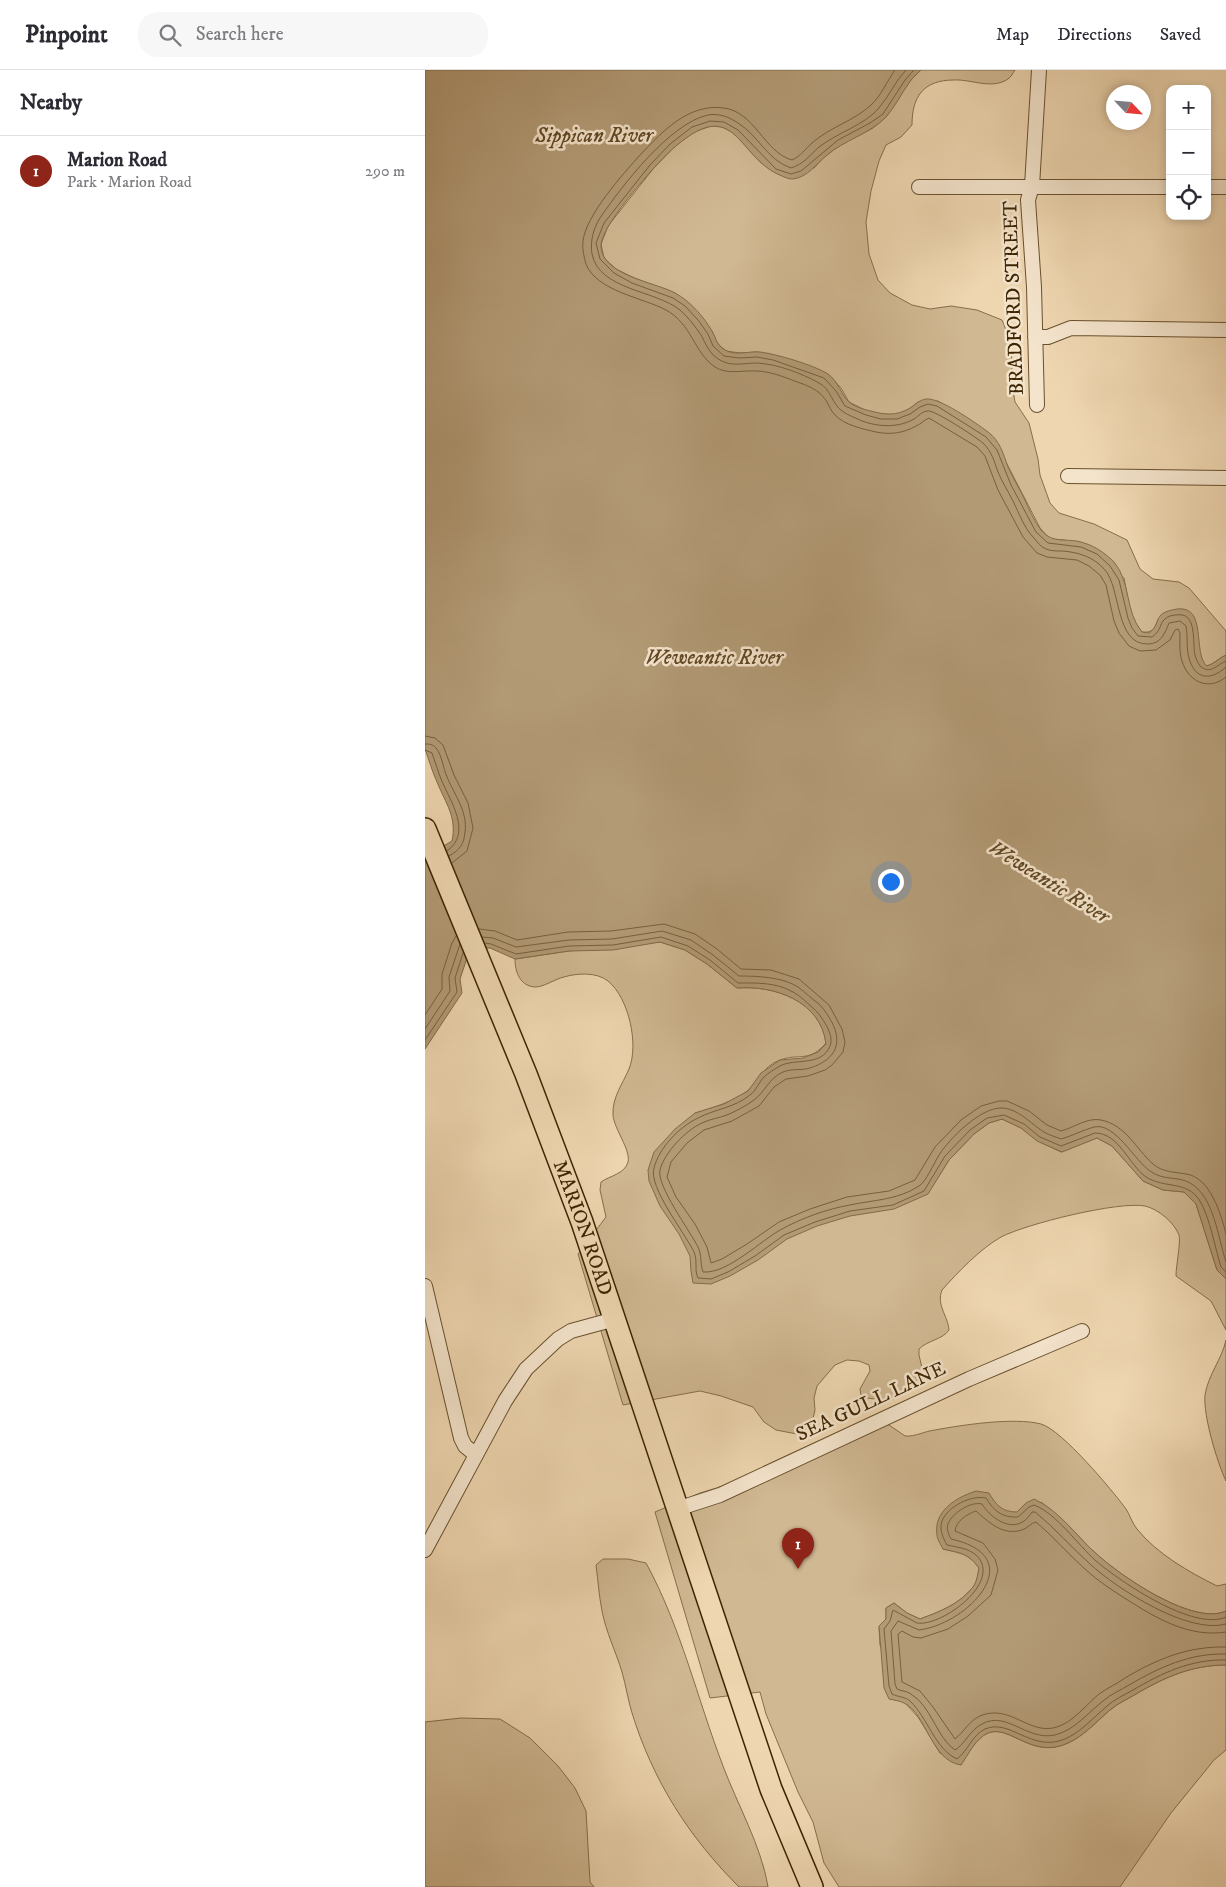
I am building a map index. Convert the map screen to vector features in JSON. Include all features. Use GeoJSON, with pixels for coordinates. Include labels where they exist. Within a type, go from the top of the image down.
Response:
{"type":"FeatureCollection","features":[{"type":"Feature","properties":{"kind":"main road","name":"MARION ROAD"},"geometry":{"type":"LineString","coordinates":[[429,838],[484,970],[556,1153],[615,1319],[771,1788],[812,1887]]}},
{"type":"Feature","properties":{"kind":"street","name":"BRADFORD STREET"},"geometry":{"type":"LineString","coordinates":[[1037,405],[1034,287],[1028,200],[1032,186],[1039,70]]}},
{"type":"Feature","properties":{"kind":"street"},"geometry":{"type":"LineString","coordinates":[[919,187],[1166,186]]}},
{"type":"Feature","properties":{"kind":"street"},"geometry":{"type":"LineString","coordinates":[[1211,186],[1226,187]]}},
{"type":"Feature","properties":{"kind":"street"},"geometry":{"type":"LineString","coordinates":[[1035,337],[1048,337],[1071,328],[1226,330]]}},
{"type":"Feature","properties":{"kind":"street"},"geometry":{"type":"LineString","coordinates":[[1068,476],[1226,478]]}},
{"type":"Feature","properties":{"kind":"street"},"geometry":{"type":"LineString","coordinates":[[425,1286],[461,1438],[465,1446],[476,1455]]}},
{"type":"Feature","properties":{"kind":"street"},"geometry":{"type":"LineString","coordinates":[[425,1550],[515,1385],[526,1369],[558,1339],[571,1331],[615,1319]]}},
{"type":"Feature","properties":{"kind":"street","name":"SEA GULL LANE"},"geometry":{"type":"LineString","coordinates":[[677,1508],[720,1495],[960,1383],[1082,1331]]}},
{"type":"Feature","properties":{"kind":"shaded area"},"geometry":{"type":"Polygon","coordinates":[[[921,70],[1015,70],[1008,79],[995,84],[954,80],[934,83],[927,87],[917,98],[912,125],[901,137],[886,145],[879,161],[871,191],[866,222],[869,254],[878,280],[890,293],[912,305],[930,309],[951,306],[977,310],[1002,320],[1009,337],[1015,402],[1029,423],[1040,475],[1050,503],[1059,513],[1094,524],[1127,540],[1140,569],[1153,579],[1179,582],[1189,588],[1226,631],[1226,655],[1210,665],[1207,666],[1203,663],[1200,655],[1158,619],[1153,630],[1142,632],[1132,614],[1124,578],[1065,540],[1050,539],[1040,528],[989,433],[938,401],[918,402],[908,410],[896,415],[867,411],[849,402],[841,388],[828,374],[773,355],[757,352],[740,353],[726,351],[717,343],[712,331],[675,293],[634,278],[616,269],[604,258],[601,244],[608,226],[653,169],[674,147],[694,132],[711,126],[722,127],[734,133],[761,163],[814,168],[825,156],[841,144],[873,128],[886,117],[909,82],[921,70]]]}},
{"type":"Feature","properties":{"kind":"shaded area"},"geometry":{"type":"Polygon","coordinates":[[[660,942],[685,950],[707,964],[737,988],[766,989],[780,993],[805,1006],[815,1016],[822,1028],[826,1043],[809,1055],[787,1058],[774,1063],[764,1071],[746,1092],[722,1104],[695,1113],[932,1187],[949,1160],[974,1134],[989,1123],[1002,1119],[1021,1128],[1038,1141],[1061,1152],[1097,1138],[1112,1146],[1143,1181],[1163,1190],[1184,1192],[1196,1204],[1217,1270],[1226,1279],[1226,1330],[1211,1301],[1176,1276],[1179,1235],[1169,1221],[1155,1210],[1145,1206],[1115,1207],[1094,1210],[1030,1226],[1001,1237],[977,1254],[942,1290],[940,1301],[949,1330],[943,1336],[919,1349],[923,1372],[918,1380],[896,1396],[879,1399],[861,1396],[860,1389],[870,1371],[869,1365],[859,1361],[847,1360],[835,1365],[817,1386],[812,1423],[797,1434],[776,1430],[764,1422],[753,1407],[700,1391],[623,1405],[578,1254],[606,1217],[600,1190],[601,1182],[620,1172],[628,1162],[627,1152],[614,1121],[613,1109],[632,1059],[633,1048],[630,1022],[622,999],[608,981],[603,978],[587,974],[575,975],[538,987],[530,986],[519,977],[515,959],[569,951],[660,942]]]}},
{"type":"Feature","properties":{"kind":"shaded area"},"geometry":{"type":"Polygon","coordinates":[[[1226,1340],[1226,1481],[1211,1438],[1206,1414],[1205,1395],[1226,1340]]]}},
{"type":"Feature","properties":{"kind":"shaded area"},"geometry":{"type":"Polygon","coordinates":[[[879,1418],[905,1436],[988,1422],[1017,1421],[1041,1424],[1061,1437],[1086,1462],[1126,1509],[1137,1529],[1154,1546],[1174,1562],[1206,1581],[1217,1586],[1226,1584],[1226,1611],[1212,1614],[1196,1612],[1178,1606],[1160,1598],[1111,1566],[1090,1548],[1062,1519],[1041,1502],[1014,1521],[943,1549],[967,1556],[979,1568],[974,1585],[956,1603],[920,1619],[907,1613],[894,1603],[886,1608],[886,1619],[879,1627],[880,1645],[906,1704],[918,1717],[940,1753],[961,1765],[976,1743],[988,1733],[1005,1733],[1033,1745],[1055,1747],[1074,1740],[1116,1705],[1158,1682],[1179,1673],[1202,1667],[1226,1665],[1226,1750],[1214,1760],[1171,1813],[1120,1887],[839,1887],[824,1863],[813,1822],[798,1792],[766,1714],[760,1692],[710,1698],[655,1512],[700,1493],[746,1479],[879,1418]]]}},
{"type":"Feature","properties":{"kind":"shaded area"},"geometry":{"type":"Polygon","coordinates":[[[603,1559],[628,1559],[646,1563],[679,1637],[723,1766],[755,1841],[768,1887],[739,1887],[704,1848],[662,1785],[641,1738],[604,1619],[596,1565],[603,1559]]]}},
{"type":"Feature","properties":{"kind":"shaded area"},"geometry":{"type":"Polygon","coordinates":[[[461,1718],[500,1719],[530,1738],[558,1766],[575,1788],[586,1811],[590,1882],[594,1887],[425,1887],[425,1722],[461,1718]]]}},
{"type":"Feature","properties":{"kind":"water","name":"Weweantic River"},"geometry":{"type":"Polygon","coordinates":[[[425,70],[921,70],[912,79],[880,123],[833,150],[807,173],[798,178],[787,178],[767,168],[735,135],[724,128],[712,126],[696,132],[668,153],[621,207],[604,234],[601,244],[603,255],[618,270],[666,289],[686,300],[705,320],[720,346],[729,352],[767,353],[814,367],[831,377],[849,402],[866,410],[896,414],[905,411],[919,401],[932,399],[967,417],[988,432],[998,443],[1032,515],[1046,535],[1051,538],[1088,544],[1114,562],[1123,579],[1133,615],[1142,632],[1149,633],[1156,625],[1160,616],[1165,612],[1177,609],[1187,610],[1193,615],[1196,622],[1200,651],[1207,666],[1226,655],[1226,1279],[1217,1270],[1196,1204],[1184,1192],[1163,1190],[1143,1181],[1112,1146],[1097,1138],[1062,1152],[1037,1141],[1021,1128],[1002,1119],[989,1123],[974,1134],[949,1160],[928,1194],[894,1209],[850,1216],[817,1226],[787,1239],[758,1260],[730,1276],[711,1284],[693,1283],[690,1256],[679,1234],[660,1206],[649,1181],[648,1170],[654,1152],[675,1129],[695,1113],[724,1104],[748,1091],[761,1073],[780,1060],[803,1058],[818,1052],[826,1044],[822,1029],[815,1017],[793,999],[766,989],[737,988],[707,964],[685,950],[660,942],[613,950],[569,951],[515,959],[490,948],[470,949],[460,979],[462,993],[425,1049],[425,857],[452,841],[453,825],[450,811],[435,778],[425,749],[425,70]]]}},
{"type":"Feature","properties":{"kind":"water"},"geometry":{"type":"Polygon","coordinates":[[[976,1491],[989,1493],[1000,1507],[1012,1512],[1017,1512],[1026,1503],[1034,1499],[1053,1511],[1111,1566],[1160,1598],[1196,1612],[1212,1614],[1226,1611],[1226,1665],[1190,1670],[1158,1682],[1116,1705],[1085,1732],[1068,1743],[1055,1747],[1043,1747],[1033,1745],[1005,1733],[988,1733],[973,1747],[961,1765],[951,1762],[936,1747],[912,1709],[902,1702],[889,1699],[884,1688],[879,1626],[886,1619],[886,1608],[894,1603],[907,1613],[920,1619],[956,1603],[973,1587],[979,1568],[967,1556],[943,1549],[937,1537],[937,1526],[939,1519],[948,1506],[961,1497],[976,1491]]]}},
{"type":"Feature","properties":{"kind":"place","name":"Marion Road"},"geometry":{"type":"Point","coordinates":[798,1569]}},
{"type":"Feature","properties":{"kind":"water label","name":"Sippican River"},"geometry":{"type":"Point","coordinates":[594,136]}}]}
